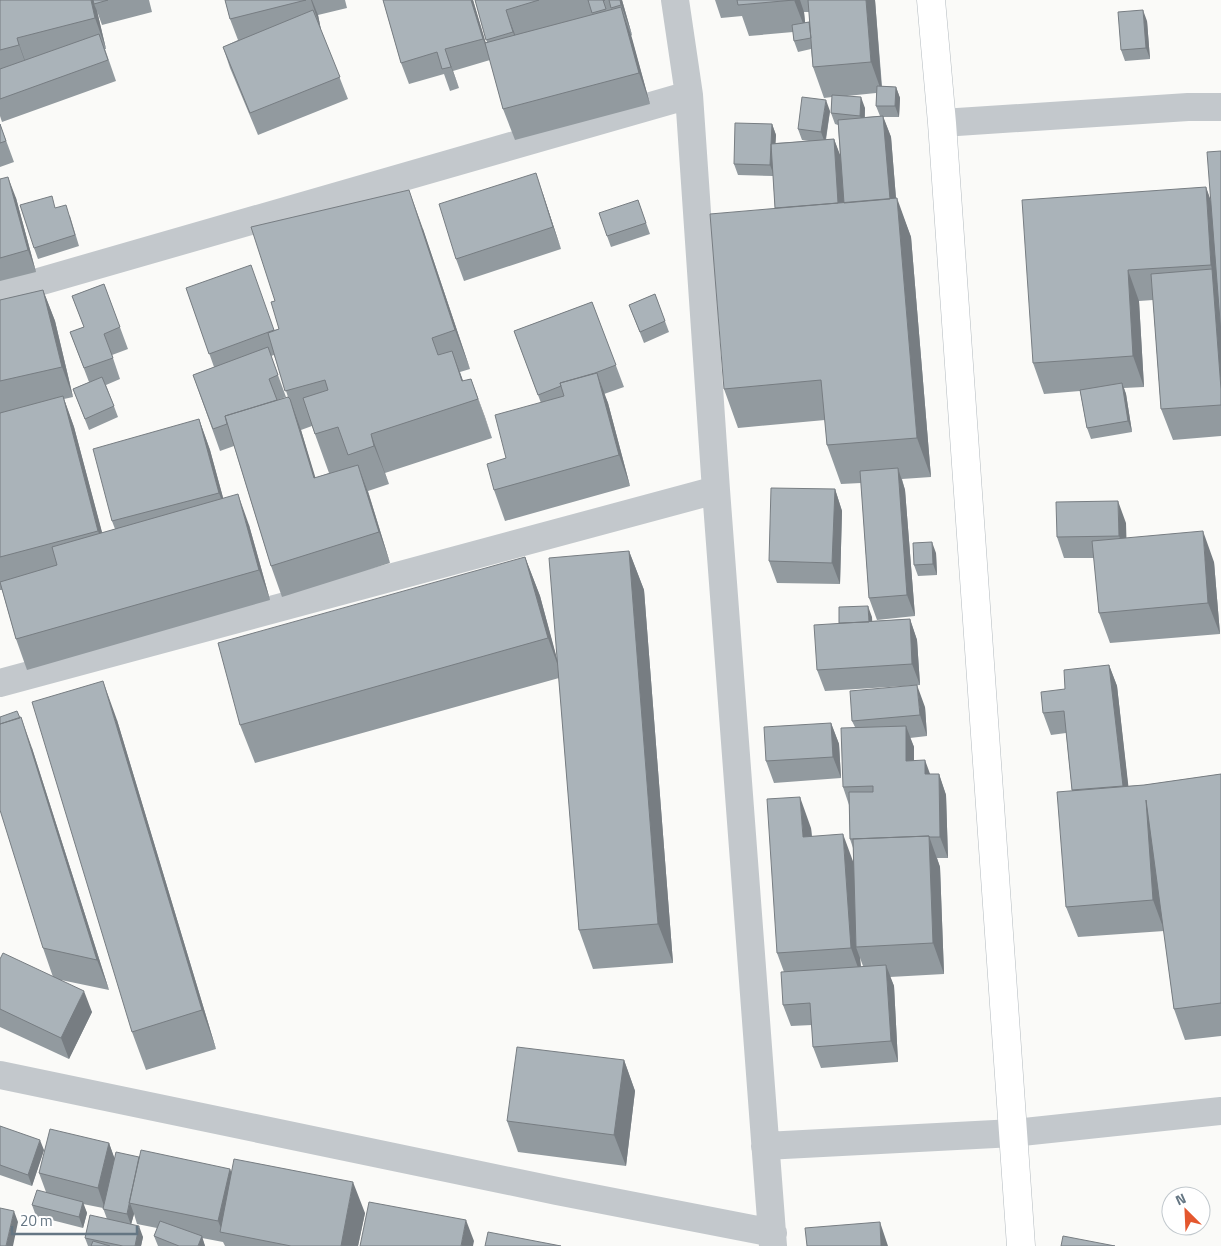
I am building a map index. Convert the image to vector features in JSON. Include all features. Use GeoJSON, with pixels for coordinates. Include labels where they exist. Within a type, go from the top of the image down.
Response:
{"type":"FeatureCollection","features":[{"type":"Feature","properties":{"kind":"street"},"geometry":{"type":"LineString","coordinates":[[0,1075],[556,1190],[773,1240],[716,490],[689,94],[675,0]]}},
{"type":"Feature","properties":{"kind":"street"},"geometry":{"type":"LineString","coordinates":[[931,0],[942,123],[1022,1246]]}},
{"type":"Feature","properties":{"kind":"street"},"geometry":{"type":"LineString","coordinates":[[0,293],[689,94]]}},
{"type":"Feature","properties":{"kind":"street"},"geometry":{"type":"LineString","coordinates":[[942,123],[1188,107],[1221,107]]}},
{"type":"Feature","properties":{"kind":"street"},"geometry":{"type":"LineString","coordinates":[[0,683],[716,490]]}},
{"type":"Feature","properties":{"kind":"street"},"geometry":{"type":"LineString","coordinates":[[766,1146],[1014,1133],[1221,1111]]}},
{"type":"Feature","properties":{"kind":"building"},"geometry":{"type":"Polygon","coordinates":[[[0,0],[91,0],[95,18],[17,38],[19,45],[0,50],[0,0]]]}},
{"type":"Feature","properties":{"kind":"building"},"geometry":{"type":"Polygon","coordinates":[[[93,0],[108,0],[94,4],[93,0]]]}},
{"type":"Feature","properties":{"kind":"building"},"geometry":{"type":"Polygon","coordinates":[[[225,0],[306,0],[230,19],[225,0]]]}},
{"type":"Feature","properties":{"kind":"building"},"geometry":{"type":"Polygon","coordinates":[[[383,0],[471,0],[483,39],[445,49],[451,67],[442,69],[437,52],[401,63],[383,0]]]}},
{"type":"Feature","properties":{"kind":"building"},"geometry":{"type":"Polygon","coordinates":[[[475,0],[539,0],[506,10],[513,32],[486,40],[475,0]]]}},
{"type":"Feature","properties":{"kind":"building"},"geometry":{"type":"Polygon","coordinates":[[[588,0],[603,0],[606,9],[592,13],[588,0]]]}},
{"type":"Feature","properties":{"kind":"building"},"geometry":{"type":"Polygon","coordinates":[[[609,0],[620,0],[621,5],[611,8],[609,0]]]}},
{"type":"Feature","properties":{"kind":"building"},"geometry":{"type":"Polygon","coordinates":[[[737,0],[794,0],[738,5],[737,0]]]}},
{"type":"Feature","properties":{"kind":"building"},"geometry":{"type":"Polygon","coordinates":[[[808,0],[866,0],[871,62],[813,67],[808,0]]]}},
{"type":"Feature","properties":{"kind":"building"},"geometry":{"type":"Polygon","coordinates":[[[621,7],[639,73],[503,109],[485,43],[621,7]]]}},
{"type":"Feature","properties":{"kind":"building"},"geometry":{"type":"Polygon","coordinates":[[[313,10],[340,77],[250,113],[223,47],[313,10]]]}},
{"type":"Feature","properties":{"kind":"building"},"geometry":{"type":"Polygon","coordinates":[[[1143,10],[1146,48],[1121,50],[1118,12],[1143,10]]]}},
{"type":"Feature","properties":{"kind":"building"},"geometry":{"type":"Polygon","coordinates":[[[809,22],[811,38],[794,41],[792,25],[809,22]]]}},
{"type":"Feature","properties":{"kind":"building"},"geometry":{"type":"Polygon","coordinates":[[[99,34],[108,60],[0,99],[0,69],[99,34]]]}},
{"type":"Feature","properties":{"kind":"building"},"geometry":{"type":"Polygon","coordinates":[[[877,86],[896,87],[895,106],[876,106],[877,86]]]}},
{"type":"Feature","properties":{"kind":"building"},"geometry":{"type":"Polygon","coordinates":[[[832,95],[861,97],[860,116],[831,113],[832,95]]]}},
{"type":"Feature","properties":{"kind":"building"},"geometry":{"type":"Polygon","coordinates":[[[802,97],[826,100],[821,132],[798,129],[802,97]]]}},
{"type":"Feature","properties":{"kind":"building"},"geometry":{"type":"Polygon","coordinates":[[[883,116],[890,199],[844,203],[838,120],[883,116]]]}},
{"type":"Feature","properties":{"kind":"building"},"geometry":{"type":"Polygon","coordinates":[[[735,123],[772,124],[770,165],[734,164],[735,123]]]}},
{"type":"Feature","properties":{"kind":"building"},"geometry":{"type":"Polygon","coordinates":[[[0,124],[6,141],[0,143],[0,124]]]}},
{"type":"Feature","properties":{"kind":"building"},"geometry":{"type":"Polygon","coordinates":[[[834,139],[838,203],[775,208],[771,144],[834,139]]]}},
{"type":"Feature","properties":{"kind":"building"},"geometry":{"type":"Polygon","coordinates":[[[1221,151],[1221,334],[1207,152],[1221,151]]]}},
{"type":"Feature","properties":{"kind":"building"},"geometry":{"type":"Polygon","coordinates":[[[536,173],[553,227],[456,259],[439,204],[536,173]]]}},
{"type":"Feature","properties":{"kind":"building"},"geometry":{"type":"Polygon","coordinates":[[[8,177],[28,250],[0,258],[0,179],[8,177]]]}},
{"type":"Feature","properties":{"kind":"building"},"geometry":{"type":"Polygon","coordinates":[[[1206,187],[1211,265],[1128,270],[1133,356],[1033,363],[1022,200],[1206,187]]]}},
{"type":"Feature","properties":{"kind":"building"},"geometry":{"type":"Polygon","coordinates":[[[409,190],[455,330],[432,338],[438,355],[452,351],[462,381],[471,379],[478,399],[371,434],[374,446],[348,455],[338,427],[315,434],[303,398],[328,390],[325,380],[285,391],[268,333],[279,329],[271,302],[275,301],[251,227],[409,190]]]}},
{"type":"Feature","properties":{"kind":"building"},"geometry":{"type":"Polygon","coordinates":[[[52,196],[55,208],[66,205],[75,235],[34,248],[20,205],[52,196]]]}},
{"type":"Feature","properties":{"kind":"building"},"geometry":{"type":"Polygon","coordinates":[[[897,198],[917,438],[827,445],[821,380],[724,389],[710,214],[897,198]]]}},
{"type":"Feature","properties":{"kind":"building"},"geometry":{"type":"Polygon","coordinates":[[[638,200],[646,223],[607,236],[599,213],[638,200]]]}},
{"type":"Feature","properties":{"kind":"building"},"geometry":{"type":"Polygon","coordinates":[[[251,265],[274,330],[209,354],[186,288],[251,265]]]}},
{"type":"Feature","properties":{"kind":"building"},"geometry":{"type":"Polygon","coordinates":[[[1212,269],[1221,405],[1161,409],[1151,274],[1212,269]]]}},
{"type":"Feature","properties":{"kind":"building"},"geometry":{"type":"Polygon","coordinates":[[[104,284],[120,327],[104,334],[113,358],[84,368],[70,332],[84,327],[72,296],[104,284]]]}},
{"type":"Feature","properties":{"kind":"building"},"geometry":{"type":"Polygon","coordinates":[[[43,290],[62,367],[0,381],[0,300],[43,290]]]}},
{"type":"Feature","properties":{"kind":"building"},"geometry":{"type":"Polygon","coordinates":[[[655,294],[665,321],[640,332],[629,305],[655,294]]]}},
{"type":"Feature","properties":{"kind":"building"},"geometry":{"type":"Polygon","coordinates":[[[592,302],[616,365],[560,383],[561,386],[538,395],[514,331],[592,302]]]}},
{"type":"Feature","properties":{"kind":"building"},"geometry":{"type":"Polygon","coordinates":[[[268,347],[278,375],[269,379],[277,400],[225,416],[227,424],[213,429],[193,375],[268,347]]]}},
{"type":"Feature","properties":{"kind":"building"},"geometry":{"type":"Polygon","coordinates":[[[597,373],[619,455],[494,490],[487,464],[506,458],[495,415],[564,396],[560,383],[597,373]]]}},
{"type":"Feature","properties":{"kind":"building"},"geometry":{"type":"Polygon","coordinates":[[[102,377],[114,406],[85,419],[73,389],[102,377]]]}},
{"type":"Feature","properties":{"kind":"building"},"geometry":{"type":"Polygon","coordinates":[[[1122,383],[1128,421],[1087,428],[1080,390],[1122,383]]]}},
{"type":"Feature","properties":{"kind":"building"},"geometry":{"type":"Polygon","coordinates":[[[63,396],[98,531],[0,557],[0,413],[63,396]]]}},
{"type":"Feature","properties":{"kind":"building"},"geometry":{"type":"Polygon","coordinates":[[[288,397],[314,478],[358,465],[379,532],[271,566],[225,416],[288,397]]]}},
{"type":"Feature","properties":{"kind":"building"},"geometry":{"type":"Polygon","coordinates":[[[199,419],[219,493],[112,521],[93,449],[199,419]]]}},
{"type":"Feature","properties":{"kind":"building"},"geometry":{"type":"Polygon","coordinates":[[[898,468],[907,595],[869,598],[860,471],[898,468]]]}},
{"type":"Feature","properties":{"kind":"building"},"geometry":{"type":"Polygon","coordinates":[[[771,488],[835,489],[832,563],[769,561],[771,488]]]}},
{"type":"Feature","properties":{"kind":"building"},"geometry":{"type":"Polygon","coordinates":[[[238,494],[259,570],[16,639],[0,582],[57,565],[52,547],[238,494]]]}},
{"type":"Feature","properties":{"kind":"building"},"geometry":{"type":"Polygon","coordinates":[[[1118,501],[1119,536],[1057,537],[1056,502],[1118,501]]]}},
{"type":"Feature","properties":{"kind":"building"},"geometry":{"type":"Polygon","coordinates":[[[1203,531],[1208,603],[1099,613],[1092,541],[1203,531]]]}},
{"type":"Feature","properties":{"kind":"building"},"geometry":{"type":"Polygon","coordinates":[[[932,542],[933,564],[914,565],[913,543],[932,542]]]}},
{"type":"Feature","properties":{"kind":"building"},"geometry":{"type":"Polygon","coordinates":[[[629,551],[658,924],[579,930],[549,558],[629,551]]]}},
{"type":"Feature","properties":{"kind":"building"},"geometry":{"type":"Polygon","coordinates":[[[525,557],[548,638],[240,725],[218,643],[525,557]]]}},
{"type":"Feature","properties":{"kind":"building"},"geometry":{"type":"Polygon","coordinates":[[[868,606],[869,622],[839,623],[839,607],[868,606]]]}},
{"type":"Feature","properties":{"kind":"building"},"geometry":{"type":"Polygon","coordinates":[[[910,619],[912,664],[817,670],[814,625],[910,619]]]}},
{"type":"Feature","properties":{"kind":"building"},"geometry":{"type":"Polygon","coordinates":[[[1109,665],[1123,786],[1072,790],[1064,711],[1043,713],[1041,692],[1065,689],[1064,670],[1109,665]]]}},
{"type":"Feature","properties":{"kind":"building"},"geometry":{"type":"Polygon","coordinates":[[[103,681],[202,1010],[132,1032],[32,702],[103,681]]]}},
{"type":"Feature","properties":{"kind":"building"},"geometry":{"type":"Polygon","coordinates":[[[917,685],[920,715],[852,721],[850,691],[917,685]]]}},
{"type":"Feature","properties":{"kind":"building"},"geometry":{"type":"Polygon","coordinates":[[[17,711],[20,718],[0,724],[0,717],[17,711]]]}},
{"type":"Feature","properties":{"kind":"building"},"geometry":{"type":"Polygon","coordinates":[[[21,717],[97,960],[43,948],[0,810],[0,724],[21,717]]]}},
{"type":"Feature","properties":{"kind":"building"},"geometry":{"type":"Polygon","coordinates":[[[831,723],[833,757],[766,761],[764,727],[831,723]]]}},
{"type":"Feature","properties":{"kind":"building"},"geometry":{"type":"Polygon","coordinates":[[[906,726],[906,761],[925,760],[925,774],[939,774],[940,837],[850,839],[849,792],[873,792],[873,786],[843,787],[841,728],[906,726]]]}},
{"type":"Feature","properties":{"kind":"building"},"geometry":{"type":"Polygon","coordinates":[[[1221,774],[1221,1003],[1174,1009],[1146,800],[1153,900],[1066,907],[1057,792],[1144,785],[1221,774]]]}},
{"type":"Feature","properties":{"kind":"building"},"geometry":{"type":"Polygon","coordinates":[[[800,797],[803,837],[843,834],[851,948],[777,953],[767,799],[800,797]]]}},
{"type":"Feature","properties":{"kind":"building"},"geometry":{"type":"Polygon","coordinates":[[[929,836],[933,943],[856,947],[853,839],[929,836]]]}},
{"type":"Feature","properties":{"kind":"building"},"geometry":{"type":"Polygon","coordinates":[[[3,953],[84,991],[61,1038],[0,1009],[0,959],[3,953]]]}},
{"type":"Feature","properties":{"kind":"building"},"geometry":{"type":"Polygon","coordinates":[[[886,965],[891,1041],[813,1047],[810,1003],[783,1005],[781,972],[886,965]]]}},
{"type":"Feature","properties":{"kind":"building"},"geometry":{"type":"Polygon","coordinates":[[[517,1047],[624,1060],[614,1135],[507,1121],[517,1047]]]}},
{"type":"Feature","properties":{"kind":"building"},"geometry":{"type":"Polygon","coordinates":[[[0,1126],[40,1140],[28,1175],[0,1165],[0,1126]]]}},
{"type":"Feature","properties":{"kind":"building"},"geometry":{"type":"Polygon","coordinates":[[[50,1129],[109,1143],[98,1188],[39,1173],[50,1129]]]}},
{"type":"Feature","properties":{"kind":"building"},"geometry":{"type":"Polygon","coordinates":[[[141,1150],[230,1169],[218,1221],[129,1203],[141,1150]]]}},
{"type":"Feature","properties":{"kind":"building"},"geometry":{"type":"Polygon","coordinates":[[[116,1152],[139,1157],[127,1214],[103,1209],[116,1152]]]}},
{"type":"Feature","properties":{"kind":"building"},"geometry":{"type":"Polygon","coordinates":[[[234,1159],[353,1182],[341,1246],[291,1246],[220,1232],[234,1159]]]}},
{"type":"Feature","properties":{"kind":"building"},"geometry":{"type":"Polygon","coordinates":[[[37,1190],[83,1202],[79,1217],[32,1205],[37,1190]]]}},
{"type":"Feature","properties":{"kind":"building"},"geometry":{"type":"Polygon","coordinates":[[[369,1202],[466,1220],[461,1246],[360,1246],[369,1202]]]}},
{"type":"Feature","properties":{"kind":"building"},"geometry":{"type":"Polygon","coordinates":[[[0,1208],[14,1211],[6,1246],[0,1246],[0,1208]]]}},
{"type":"Feature","properties":{"kind":"building"},"geometry":{"type":"Polygon","coordinates":[[[90,1215],[139,1226],[135,1246],[123,1246],[85,1238],[90,1215]]]}},
{"type":"Feature","properties":{"kind":"building"},"geometry":{"type":"Polygon","coordinates":[[[160,1221],[202,1236],[198,1246],[179,1246],[154,1236],[160,1221]]]}},
{"type":"Feature","properties":{"kind":"building"},"geometry":{"type":"Polygon","coordinates":[[[880,1222],[881,1246],[807,1246],[805,1228],[880,1222]]]}},
{"type":"Feature","properties":{"kind":"building"},"geometry":{"type":"Polygon","coordinates":[[[488,1232],[561,1246],[485,1246],[488,1232]]]}},
{"type":"Feature","properties":{"kind":"building"},"geometry":{"type":"Polygon","coordinates":[[[1063,1236],[1115,1246],[1061,1246],[1063,1236]]]}},
{"type":"Feature","properties":{"kind":"building"},"geometry":{"type":"Polygon","coordinates":[[[93,1241],[110,1246],[91,1246],[93,1241]]]}}]}
